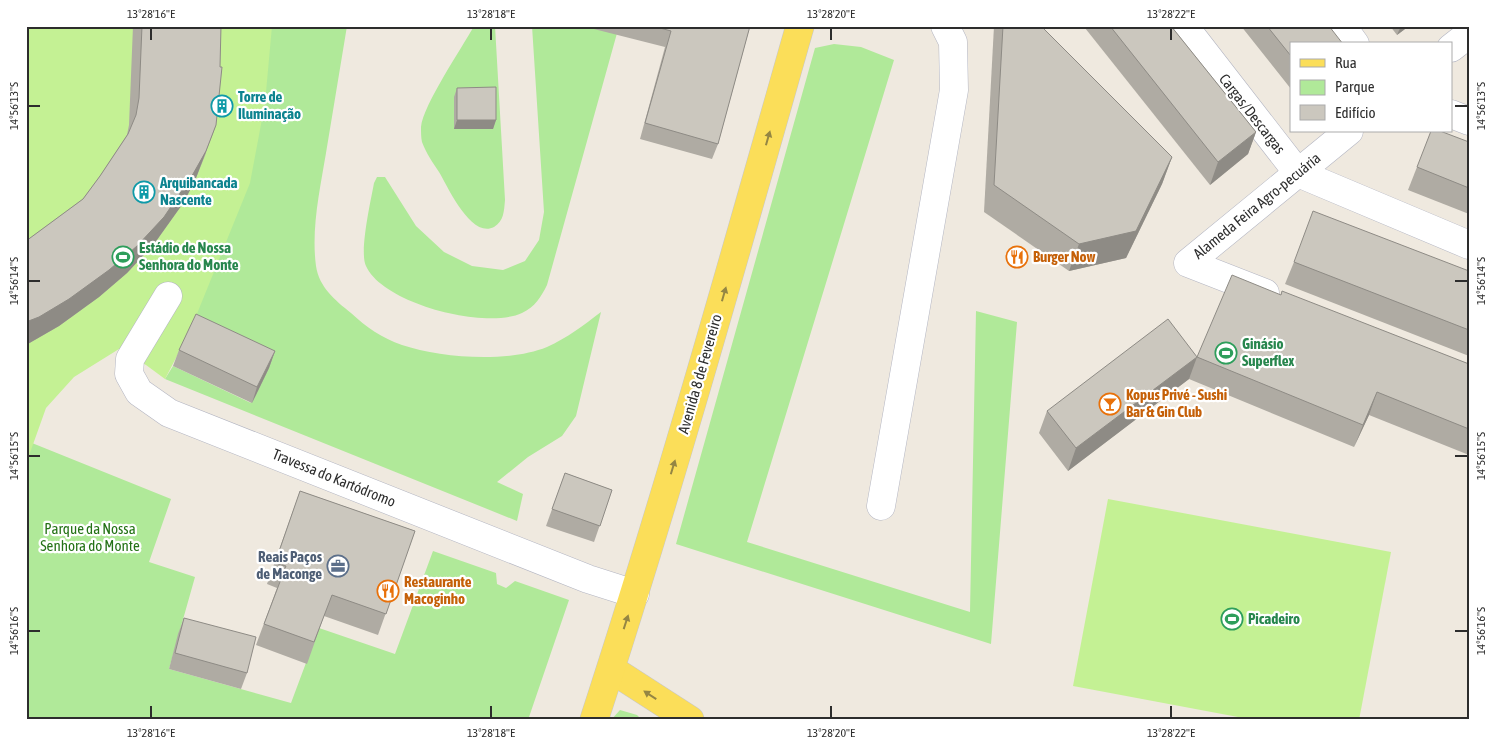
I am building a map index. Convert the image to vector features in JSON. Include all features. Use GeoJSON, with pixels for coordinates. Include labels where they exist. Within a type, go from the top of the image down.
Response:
{"type":"FeatureCollection","features":[{"type":"Feature","properties":{"kind":"main road","name":"Avenida 8 de Fevereiro"},"geometry":{"type":"LineString","coordinates":[[594,720],[635,594],[713,333],[800,26]]}},
{"type":"Feature","properties":{"kind":"main road"},"geometry":{"type":"LineString","coordinates":[[611,669],[690,720]]}},
{"type":"Feature","properties":{"kind":"street"},"geometry":{"type":"LineString","coordinates":[[881,506],[954,90],[953,42],[945,26]]}},
{"type":"Feature","properties":{"kind":"street","name":"Cargas/Descargas"},"geometry":{"type":"LineString","coordinates":[[1184,26],[1298,173],[1469,245]]}},
{"type":"Feature","properties":{"kind":"street"},"geometry":{"type":"LineString","coordinates":[[1342,26],[1354,42]]}},
{"type":"Feature","properties":{"kind":"street"},"geometry":{"type":"LineString","coordinates":[[1452,47],[1469,34]]}},
{"type":"Feature","properties":{"kind":"street"},"geometry":{"type":"LineString","coordinates":[[1452,114],[1469,121]]}},
{"type":"Feature","properties":{"kind":"street","name":"Alameda Feira Agro-pecuária"},"geometry":{"type":"LineString","coordinates":[[1288,302],[1188,263],[1348,132]]}},
{"type":"Feature","properties":{"kind":"street","name":"Travessa do Kartódromo"},"geometry":{"type":"LineString","coordinates":[[168,296],[130,359],[129,374],[139,392],[169,413],[588,579],[635,594]]}},
{"type":"Feature","properties":{"kind":"green space","name":"Estádio de Nossa Senhora do Monte"},"geometry":{"type":"Polygon","coordinates":[[[26,26],[272,26],[265,103],[250,183],[190,331],[165,379],[119,349],[74,377],[46,408],[26,464],[26,26]]]}},
{"type":"Feature","properties":{"kind":"green space"},"geometry":{"type":"Polygon","coordinates":[[[212,26],[347,26],[315,223],[315,252],[318,274],[324,287],[339,303],[368,327],[395,342],[418,349],[455,356],[494,357],[531,352],[547,347],[601,312],[576,416],[562,436],[528,457],[497,482],[523,494],[517,521],[165,379],[173,366],[251,403],[127,273],[212,26]]]}},
{"type":"Feature","properties":{"kind":"green space"},"geometry":{"type":"Polygon","coordinates":[[[474,26],[495,26],[505,200],[500,222],[494,227],[485,229],[477,226],[461,210],[428,154],[421,135],[423,117],[428,105],[474,26]]]}},
{"type":"Feature","properties":{"kind":"green space"},"geometry":{"type":"Polygon","coordinates":[[[532,26],[619,26],[547,285],[534,305],[522,313],[506,317],[485,318],[461,316],[437,310],[392,292],[376,280],[366,266],[364,259],[368,213],[377,177],[385,177],[416,226],[444,252],[472,266],[503,270],[525,261],[539,240],[544,212],[532,26]]]}},
{"type":"Feature","properties":{"kind":"green space"},"geometry":{"type":"Polygon","coordinates":[[[834,44],[861,47],[894,60],[747,542],[970,612],[976,311],[1017,322],[991,644],[676,544],[815,48],[834,44]]]}},
{"type":"Feature","properties":{"kind":"green space","name":"Parque da Nossa Senhora do Monte"},"geometry":{"type":"Polygon","coordinates":[[[32,443],[171,499],[149,562],[195,577],[169,669],[291,703],[319,628],[395,654],[433,551],[496,573],[497,584],[506,588],[515,581],[569,600],[528,720],[26,720],[26,461],[32,443]]]}},
{"type":"Feature","properties":{"kind":"green space","name":"Picadeiro"},"geometry":{"type":"Polygon","coordinates":[[[1108,499],[1391,552],[1359,720],[1254,720],[1073,686],[1108,499]]]}},
{"type":"Feature","properties":{"kind":"green space"},"geometry":{"type":"Polygon","coordinates":[[[620,710],[637,715],[642,720],[611,720],[620,710]]]}},
{"type":"Feature","properties":{"kind":"building","name":"Arquibancada Nascente"},"geometry":{"type":"Polygon","coordinates":[[[142,26],[221,26],[220,67],[222,67],[216,125],[206,151],[164,217],[137,246],[109,270],[69,299],[39,317],[26,322],[26,241],[83,199],[128,134],[136,115],[139,98],[142,26]]]}},
{"type":"Feature","properties":{"kind":"building"},"geometry":{"type":"Polygon","coordinates":[[[653,26],[750,26],[718,144],[645,123],[671,31],[653,26]]]}},
{"type":"Feature","properties":{"kind":"building"},"geometry":{"type":"Polygon","coordinates":[[[1003,26],[1041,26],[1172,157],[1136,231],[1079,244],[994,185],[1003,26]]]}},
{"type":"Feature","properties":{"kind":"building"},"geometry":{"type":"Polygon","coordinates":[[[1110,26],[1171,26],[1256,132],[1218,162],[1110,26]]]}},
{"type":"Feature","properties":{"kind":"building"},"geometry":{"type":"Polygon","coordinates":[[[1267,26],[1329,26],[1341,42],[1290,42],[1290,55],[1267,26]]]}},
{"type":"Feature","properties":{"kind":"building"},"geometry":{"type":"Polygon","coordinates":[[[496,87],[496,120],[457,120],[457,88],[496,87]]]}},
{"type":"Feature","properties":{"kind":"building"},"geometry":{"type":"Polygon","coordinates":[[[1431,132],[1443,132],[1469,142],[1469,188],[1417,167],[1431,132]]]}},
{"type":"Feature","properties":{"kind":"building"},"geometry":{"type":"Polygon","coordinates":[[[1313,211],[1469,271],[1469,330],[1294,262],[1313,211]]]}},
{"type":"Feature","properties":{"kind":"building"},"geometry":{"type":"Polygon","coordinates":[[[1232,275],[1281,295],[1282,291],[1469,364],[1469,429],[1377,392],[1363,425],[1197,357],[1232,275]]]}},
{"type":"Feature","properties":{"kind":"building"},"geometry":{"type":"Polygon","coordinates":[[[196,314],[275,351],[257,387],[179,350],[196,314]]]}},
{"type":"Feature","properties":{"kind":"building"},"geometry":{"type":"Polygon","coordinates":[[[1168,319],[1197,357],[1076,448],[1047,411],[1168,319]]]}},
{"type":"Feature","properties":{"kind":"building"},"geometry":{"type":"Polygon","coordinates":[[[565,473],[612,490],[600,526],[552,509],[565,473]]]}},
{"type":"Feature","properties":{"kind":"building","name":"Reais Paços de Maconge"},"geometry":{"type":"Polygon","coordinates":[[[300,491],[415,531],[386,614],[332,595],[314,642],[264,624],[286,566],[275,563],[300,491]]]}},
{"type":"Feature","properties":{"kind":"building"},"geometry":{"type":"Polygon","coordinates":[[[184,618],[256,637],[247,673],[175,653],[184,618]]]}},
{"type":"Feature","properties":{"kind":"place","name":"Torre de Iluminação"},"geometry":{"type":"Point","coordinates":[222,106]}},
{"type":"Feature","properties":{"kind":"place","name":"Arquibancada Nascente"},"geometry":{"type":"Point","coordinates":[144,192]}},
{"type":"Feature","properties":{"kind":"place","name":"Estádio de Nossa Senhora do Monte"},"geometry":{"type":"Point","coordinates":[123,257]}},
{"type":"Feature","properties":{"kind":"place","name":"Burger Now"},"geometry":{"type":"Point","coordinates":[1017,257]}},
{"type":"Feature","properties":{"kind":"place","name":"Ginásio Superflex"},"geometry":{"type":"Point","coordinates":[1226,353]}},
{"type":"Feature","properties":{"kind":"place","name":"Kopus Privé - Sushi Bar & Gin Club"},"geometry":{"type":"Point","coordinates":[1110,404]}},
{"type":"Feature","properties":{"kind":"place","name":"Reais Paços de Maconge"},"geometry":{"type":"Point","coordinates":[338,566]}},
{"type":"Feature","properties":{"kind":"place","name":"Restaurante Macoginho"},"geometry":{"type":"Point","coordinates":[388,591]}},
{"type":"Feature","properties":{"kind":"place","name":"Picadeiro"},"geometry":{"type":"Point","coordinates":[1232,619]}}]}
